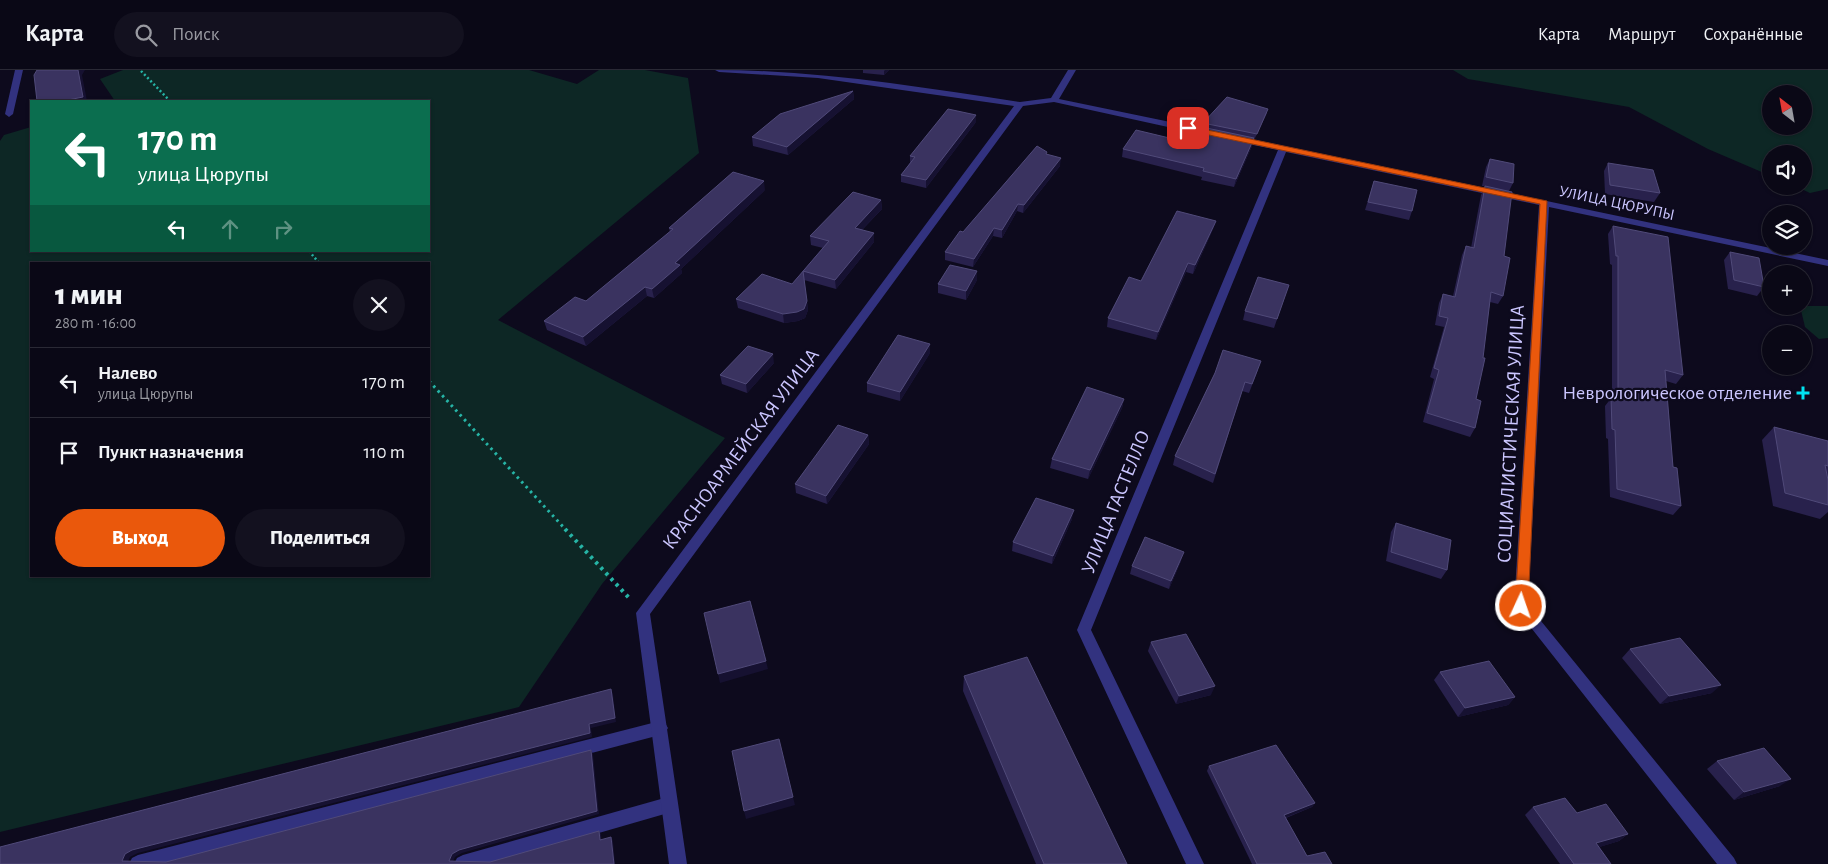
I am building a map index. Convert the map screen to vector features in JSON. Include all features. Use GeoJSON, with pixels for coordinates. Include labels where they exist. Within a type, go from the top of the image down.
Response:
{"type":"FeatureCollection","features":[{"type":"Feature","properties":{"kind":"street"},"geometry":{"type":"LineString","coordinates":[[9,114],[19,70]]}},
{"type":"Feature","properties":{"kind":"street","name":"УЛИЦА ЦЮРУПЫ"},"geometry":{"type":"LineString","coordinates":[[719,70],[818,76],[1020,104],[1054,100],[1828,263]]}},
{"type":"Feature","properties":{"kind":"street"},"geometry":{"type":"LineString","coordinates":[[1054,100],[1072,70]]}},
{"type":"Feature","properties":{"kind":"street","name":"КРАСНОАРМЕЙСКАЯ УЛИЦА"},"geometry":{"type":"LineString","coordinates":[[643,613],[1020,104]]}},
{"type":"Feature","properties":{"kind":"street","name":"УЛИЦА ГАСТЕЛЛО"},"geometry":{"type":"LineString","coordinates":[[1195,864],[1084,630],[1283,149]]}},
{"type":"Feature","properties":{"kind":"street","name":"СОЦИАЛИСТИЧЕСКАЯ УЛИЦА"},"geometry":{"type":"LineString","coordinates":[[1544,203],[1521,606],[1728,864]]}},
{"type":"Feature","properties":{"kind":"street"},"geometry":{"type":"LineString","coordinates":[[643,613],[660,728],[668,804],[678,864]]}},
{"type":"Feature","properties":{"kind":"street"},"geometry":{"type":"LineString","coordinates":[[138,864],[660,728]]}},
{"type":"Feature","properties":{"kind":"street"},"geometry":{"type":"LineString","coordinates":[[463,864],[668,804]]}},
{"type":"Feature","properties":{"kind":"path"},"geometry":{"type":"LineString","coordinates":[[142,70],[169,100]]}},
{"type":"Feature","properties":{"kind":"path"},"geometry":{"type":"LineString","coordinates":[[310,252],[318,262]]}},
{"type":"Feature","properties":{"kind":"path"},"geometry":{"type":"LineString","coordinates":[[430,382],[643,613]]}},
{"type":"Feature","properties":{"kind":"green space"},"geometry":{"type":"Polygon","coordinates":[[[123,70],[529,70],[577,84],[599,70],[645,70],[688,78],[699,153],[498,320],[725,438],[602,584],[519,707],[0,832],[0,141],[4,135],[30,127],[30,252],[430,252],[430,100],[114,100],[100,79],[123,70]]]}},
{"type":"Feature","properties":{"kind":"green space"},"geometry":{"type":"Polygon","coordinates":[[[1453,70],[1828,70],[1828,189],[1812,193],[1812,145],[1762,145],[1762,172],[1708,149],[1629,107],[1468,79],[1453,70]]]}},
{"type":"Feature","properties":{"kind":"green space"},"geometry":{"type":"Polygon","coordinates":[[[1812,306],[1828,306],[1828,338],[1819,339],[1812,333],[1812,325],[1805,325],[1802,315],[1812,315],[1812,306]]]}},
{"type":"Feature","properties":{"kind":"building"},"geometry":{"type":"Polygon","coordinates":[[[37,70],[78,70],[83,97],[68,100],[37,100],[34,75],[37,70]]]}},
{"type":"Feature","properties":{"kind":"building"},"geometry":{"type":"Polygon","coordinates":[[[853,91],[787,147],[752,137],[780,114],[853,91]]]}},
{"type":"Feature","properties":{"kind":"building"},"geometry":{"type":"Polygon","coordinates":[[[1227,97],[1268,109],[1257,134],[1203,123],[1227,97]]]}},
{"type":"Feature","properties":{"kind":"building"},"geometry":{"type":"Polygon","coordinates":[[[948,109],[976,115],[926,180],[901,175],[915,157],[910,156],[948,109]]]}},
{"type":"Feature","properties":{"kind":"building"},"geometry":{"type":"Polygon","coordinates":[[[1197,126],[1254,138],[1236,179],[1203,171],[1204,168],[1123,149],[1136,130],[1182,141],[1197,126]]]}},
{"type":"Feature","properties":{"kind":"building"},"geometry":{"type":"Polygon","coordinates":[[[1037,146],[1047,152],[1046,154],[1061,158],[1024,205],[1018,204],[1002,230],[994,228],[974,259],[945,252],[960,231],[963,232],[1037,146]]]}},
{"type":"Feature","properties":{"kind":"building"},"geometry":{"type":"Polygon","coordinates":[[[1490,159],[1514,164],[1513,183],[1486,177],[1490,159]]]}},
{"type":"Feature","properties":{"kind":"building"},"geometry":{"type":"Polygon","coordinates":[[[1608,163],[1653,170],[1660,193],[1610,185],[1608,163]]]}},
{"type":"Feature","properties":{"kind":"building"},"geometry":{"type":"Polygon","coordinates":[[[733,172],[764,181],[675,263],[680,265],[652,289],[645,287],[583,337],[544,321],[575,297],[586,301],[673,229],[669,228],[733,172]]]}},
{"type":"Feature","properties":{"kind":"building"},"geometry":{"type":"Polygon","coordinates":[[[1374,181],[1417,190],[1412,211],[1368,202],[1374,181]]]}},
{"type":"Feature","properties":{"kind":"building"},"geometry":{"type":"Polygon","coordinates":[[[1485,186],[1512,192],[1504,256],[1510,258],[1503,296],[1491,292],[1483,358],[1485,358],[1476,399],[1481,401],[1475,428],[1427,413],[1439,370],[1434,368],[1448,318],[1439,316],[1443,294],[1455,297],[1466,246],[1474,248],[1485,186]]]}},
{"type":"Feature","properties":{"kind":"building"},"geometry":{"type":"Polygon","coordinates":[[[853,192],[881,200],[855,228],[874,233],[835,280],[803,271],[829,241],[810,236],[853,192]]]}},
{"type":"Feature","properties":{"kind":"building"},"geometry":{"type":"Polygon","coordinates":[[[1177,211],[1216,221],[1195,265],[1188,263],[1158,332],[1108,318],[1129,277],[1141,281],[1177,211]]]}},
{"type":"Feature","properties":{"kind":"building"},"geometry":{"type":"Polygon","coordinates":[[[1613,226],[1668,237],[1683,375],[1665,370],[1673,467],[1677,468],[1681,506],[1617,489],[1615,430],[1612,429],[1611,397],[1618,398],[1618,256],[1616,256],[1613,226]]]}},
{"type":"Feature","properties":{"kind":"building"},"geometry":{"type":"Polygon","coordinates":[[[1730,252],[1759,258],[1762,287],[1734,280],[1730,252]]]}},
{"type":"Feature","properties":{"kind":"building"},"geometry":{"type":"Polygon","coordinates":[[[950,265],[977,271],[966,291],[938,284],[950,265]]]}},
{"type":"Feature","properties":{"kind":"building"},"geometry":{"type":"Polygon","coordinates":[[[803,271],[807,301],[804,309],[797,312],[783,314],[736,299],[762,274],[792,284],[803,271]]]}},
{"type":"Feature","properties":{"kind":"building"},"geometry":{"type":"Polygon","coordinates":[[[1258,277],[1289,285],[1277,319],[1245,311],[1258,277]]]}},
{"type":"Feature","properties":{"kind":"building"},"geometry":{"type":"Polygon","coordinates":[[[898,335],[930,344],[900,392],[867,383],[898,335]]]}},
{"type":"Feature","properties":{"kind":"building"},"geometry":{"type":"Polygon","coordinates":[[[748,346],[773,354],[746,384],[720,375],[748,346]]]}},
{"type":"Feature","properties":{"kind":"building"},"geometry":{"type":"Polygon","coordinates":[[[1223,350],[1261,361],[1252,384],[1245,382],[1215,474],[1175,456],[1215,373],[1223,350]]]}},
{"type":"Feature","properties":{"kind":"building"},"geometry":{"type":"Polygon","coordinates":[[[1087,387],[1124,399],[1090,470],[1052,459],[1087,387]]]}},
{"type":"Feature","properties":{"kind":"building"},"geometry":{"type":"Polygon","coordinates":[[[838,425],[868,435],[826,496],[795,484],[838,425]]]}},
{"type":"Feature","properties":{"kind":"building"},"geometry":{"type":"Polygon","coordinates":[[[1774,427],[1828,441],[1828,466],[1825,465],[1828,480],[1828,505],[1785,493],[1774,427]]]}},
{"type":"Feature","properties":{"kind":"building"},"geometry":{"type":"Polygon","coordinates":[[[1036,498],[1074,510],[1053,556],[1013,542],[1036,498]]]}},
{"type":"Feature","properties":{"kind":"building"},"geometry":{"type":"Polygon","coordinates":[[[1396,523],[1451,540],[1447,570],[1391,552],[1396,523]]]}},
{"type":"Feature","properties":{"kind":"building"},"geometry":{"type":"Polygon","coordinates":[[[1145,537],[1184,552],[1171,581],[1132,566],[1145,537]]]}},
{"type":"Feature","properties":{"kind":"building"},"geometry":{"type":"Polygon","coordinates":[[[750,601],[766,661],[718,674],[704,613],[750,601]]]}},
{"type":"Feature","properties":{"kind":"building"},"geometry":{"type":"Polygon","coordinates":[[[1186,634],[1215,686],[1179,696],[1151,642],[1186,634]]]}},
{"type":"Feature","properties":{"kind":"building"},"geometry":{"type":"Polygon","coordinates":[[[1680,638],[1721,685],[1669,696],[1630,649],[1680,638]]]}},
{"type":"Feature","properties":{"kind":"building"},"geometry":{"type":"Polygon","coordinates":[[[1027,657],[1127,864],[1044,864],[964,676],[1027,657]]]}},
{"type":"Feature","properties":{"kind":"building"},"geometry":{"type":"Polygon","coordinates":[[[1489,661],[1515,697],[1465,708],[1440,672],[1489,661]]]}},
{"type":"Feature","properties":{"kind":"building"},"geometry":{"type":"Polygon","coordinates":[[[611,689],[615,718],[589,724],[590,733],[132,850],[125,854],[122,861],[166,862],[591,750],[597,811],[459,850],[452,854],[449,861],[490,862],[599,831],[600,840],[611,837],[614,864],[0,864],[0,847],[611,689]]]}},
{"type":"Feature","properties":{"kind":"building"},"geometry":{"type":"Polygon","coordinates":[[[779,739],[793,797],[744,811],[732,751],[779,739]]]}},
{"type":"Feature","properties":{"kind":"building"},"geometry":{"type":"Polygon","coordinates":[[[1276,745],[1315,803],[1284,815],[1307,856],[1325,852],[1332,864],[1257,864],[1209,766],[1276,745]]]}},
{"type":"Feature","properties":{"kind":"building"},"geometry":{"type":"Polygon","coordinates":[[[1764,748],[1791,779],[1744,792],[1717,761],[1764,748]]]}},
{"type":"Feature","properties":{"kind":"building"},"geometry":{"type":"Polygon","coordinates":[[[1565,798],[1577,813],[1606,804],[1628,834],[1596,843],[1611,864],[1574,864],[1533,807],[1565,798]]]}},
{"type":"Feature","properties":{"kind":"place","name":"Неврологическое отделение"},"geometry":{"type":"Point","coordinates":[1803,393]}},
{"type":"Feature","properties":{"kind":"route"},"geometry":{"type":"LineString","coordinates":[[1188,128],[1544,203],[1521,606]]}}]}
